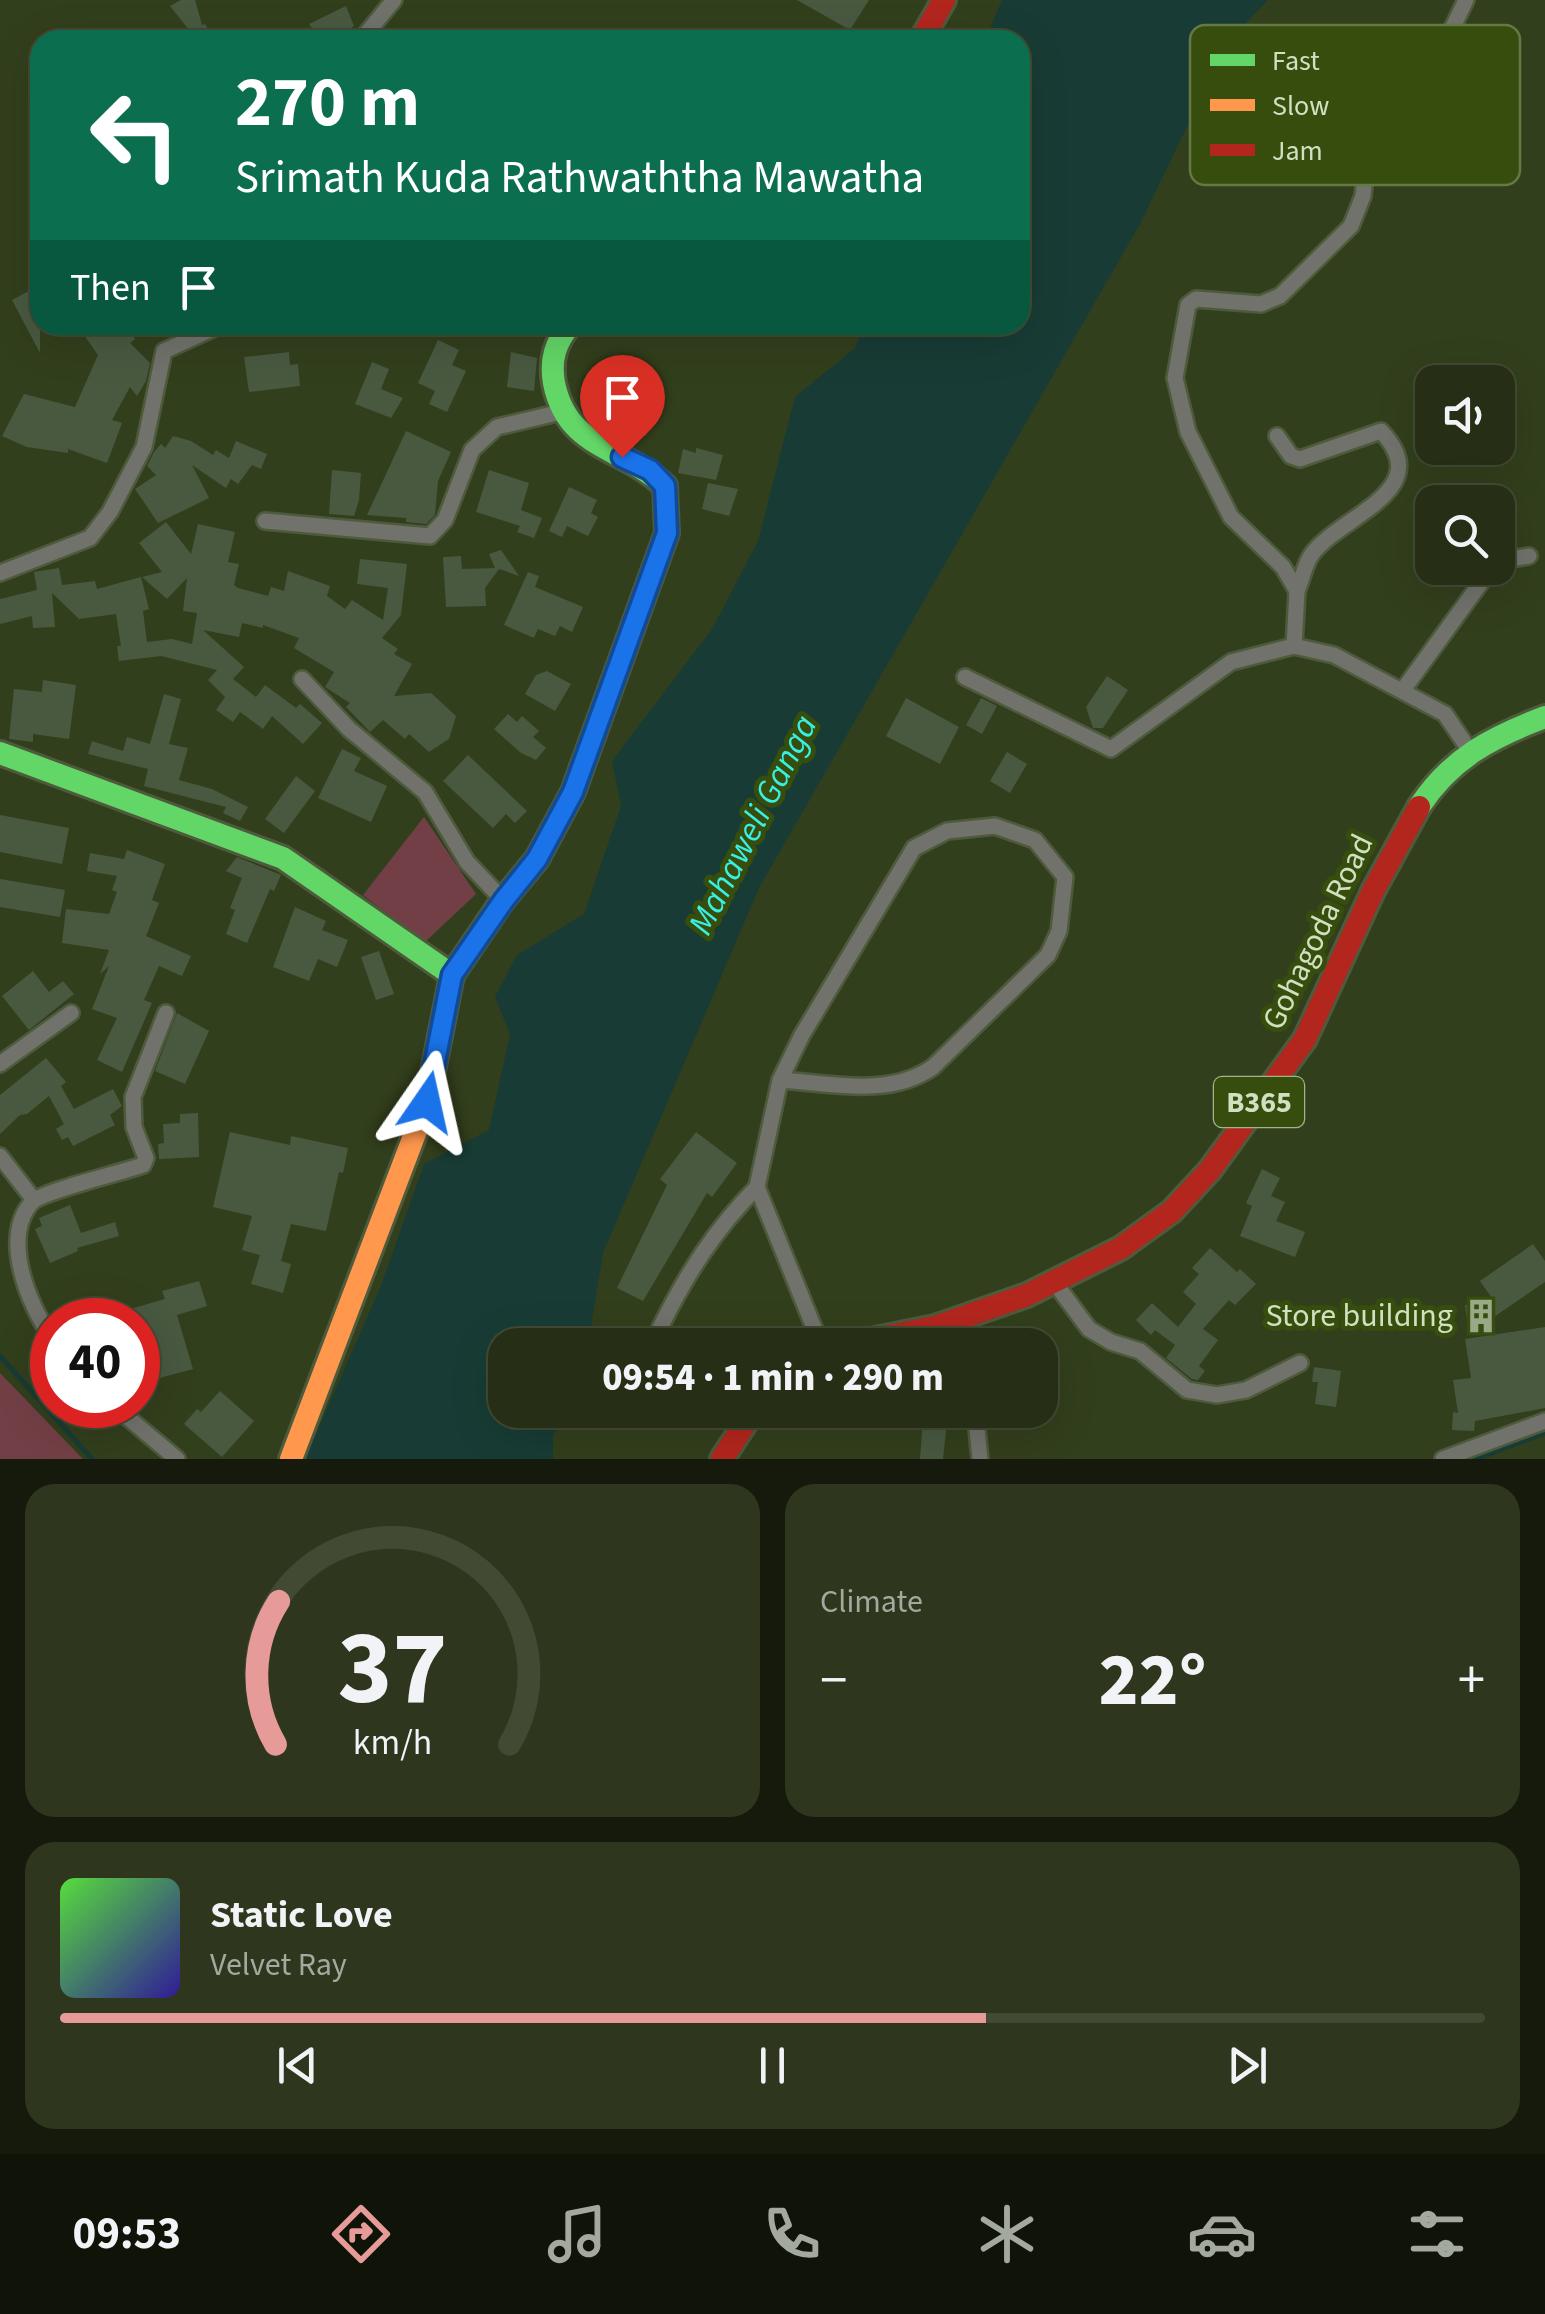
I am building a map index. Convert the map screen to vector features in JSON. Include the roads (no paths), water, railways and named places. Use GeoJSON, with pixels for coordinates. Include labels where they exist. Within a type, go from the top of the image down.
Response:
{"type":"FeatureCollection","features":[{"type":"Feature","properties":{"kind":"street"},"geometry":{"type":"LineString","coordinates":[[369,30],[394,0]]}},
{"type":"Feature","properties":{"kind":"street"},"geometry":{"type":"LineString","coordinates":[[927,30],[944,0]]}},
{"type":"Feature","properties":{"kind":"street"},"geometry":{"type":"LineString","coordinates":[[1454,25],[1466,0]]}},
{"type":"Feature","properties":{"kind":"street"},"geometry":{"type":"LineString","coordinates":[[1298,591],[1283,566],[1231,517],[1188,432],[1175,378],[1188,305],[1196,299],[1261,304],[1280,296],[1351,226],[1365,185]]}},
{"type":"Feature","properties":{"kind":"street"},"geometry":{"type":"LineString","coordinates":[[0,573],[90,538],[110,512],[144,447],[164,352],[201,335]]}},
{"type":"Feature","properties":{"kind":"street"},"geometry":{"type":"LineString","coordinates":[[291,1459],[427,1102],[452,975],[537,859],[573,792],[667,533],[665,486],[650,470],[592,444],[561,412],[550,364],[561,335]]}},
{"type":"Feature","properties":{"kind":"street"},"geometry":{"type":"LineString","coordinates":[[265,521],[430,536],[445,520],[472,450],[497,427],[561,412]]}},
{"type":"Feature","properties":{"kind":"street"},"geometry":{"type":"LineString","coordinates":[[1277,436],[1291,456],[1300,459],[1381,431],[1393,444],[1400,469],[1392,488],[1312,554],[1298,591],[1294,646]]}},
{"type":"Feature","properties":{"kind":"street"},"geometry":{"type":"LineString","coordinates":[[1404,690],[1484,577],[1511,559],[1529,556]]}},
{"type":"Feature","properties":{"kind":"street"},"geometry":{"type":"LineString","coordinates":[[965,678],[1111,749],[1231,662],[1294,646],[1334,655],[1446,714],[1470,751]]}},
{"type":"Feature","properties":{"kind":"street"},"geometry":{"type":"LineString","coordinates":[[302,679],[349,728],[425,792],[467,862],[504,900]]}},
{"type":"Feature","properties":{"kind":"street","name":"Gohagoda Road"},"geometry":{"type":"LineString","coordinates":[[924,1328],[981,1312],[1055,1283],[1128,1242],[1172,1211],[1227,1149],[1310,1031],[1374,889],[1420,801],[1470,751],[1508,728],[1545,718]]}},
{"type":"Feature","properties":{"kind":"street"},"geometry":{"type":"LineString","coordinates":[[0,754],[283,858],[452,975]]}},
{"type":"Feature","properties":{"kind":"street"},"geometry":{"type":"LineString","coordinates":[[660,1328],[687,1273],[733,1211],[757,1187],[780,1080],[802,1034],[914,848],[947,831],[995,826],[1035,840],[1066,877],[1059,931],[1048,955],[920,1076],[879,1087],[780,1080]]}},
{"type":"Feature","properties":{"kind":"street"},"geometry":{"type":"LineString","coordinates":[[0,1064],[71,1013]]}},
{"type":"Feature","properties":{"kind":"street"},"geometry":{"type":"LineString","coordinates":[[30,1307],[15,1276],[12,1234],[17,1218],[34,1200],[143,1165],[146,1158],[134,1127],[133,1097],[166,1014]]}},
{"type":"Feature","properties":{"kind":"street"},"geometry":{"type":"LineString","coordinates":[[0,1156],[34,1200]]}},
{"type":"Feature","properties":{"kind":"street"},"geometry":{"type":"LineString","coordinates":[[757,1187],[814,1328]]}},
{"type":"Feature","properties":{"kind":"street"},"geometry":{"type":"LineString","coordinates":[[1055,1283],[1089,1329],[1111,1342],[1140,1351],[1187,1390],[1218,1395],[1246,1390],[1300,1362]]}},
{"type":"Feature","properties":{"kind":"street"},"geometry":{"type":"LineString","coordinates":[[1442,1459],[1545,1421]]}},
{"type":"Feature","properties":{"kind":"street"},"geometry":{"type":"LineString","coordinates":[[140,1428],[177,1459]]}},
{"type":"Feature","properties":{"kind":"street"},"geometry":{"type":"LineString","coordinates":[[722,1459],[742,1428]]}},
{"type":"Feature","properties":{"kind":"street"},"geometry":{"type":"LineString","coordinates":[[977,1428],[980,1459]]}},
{"type":"Feature","properties":{"kind":"water","name":"Mahaweli Ganga"},"geometry":{"type":"Polygon","coordinates":[[[1002,0],[1268,0],[1244,25],[1190,25],[1190,121],[1140,224],[759,888],[603,1253],[591,1328],[488,1328],[488,1428],[560,1428],[553,1435],[553,1459],[305,1459],[380,1288],[424,1164],[489,1130],[510,1034],[495,997],[517,955],[584,914],[621,806],[612,761],[712,629],[758,541],[795,397],[855,348],[860,335],[1030,335],[1030,30],[989,30],[1002,0]]]}},
{"type":"Feature","properties":{"kind":"waterway"},"geometry":{"type":"LineString","coordinates":[[0,1356],[92,1459]]}},
{"type":"Feature","properties":{"kind":"waterway"},"geometry":{"type":"LineString","coordinates":[[1476,1459],[1545,1433]]}},
{"type":"Feature","properties":{"kind":"place","name":"Store building"},"geometry":{"type":"Point","coordinates":[1481,1316]}}]}
